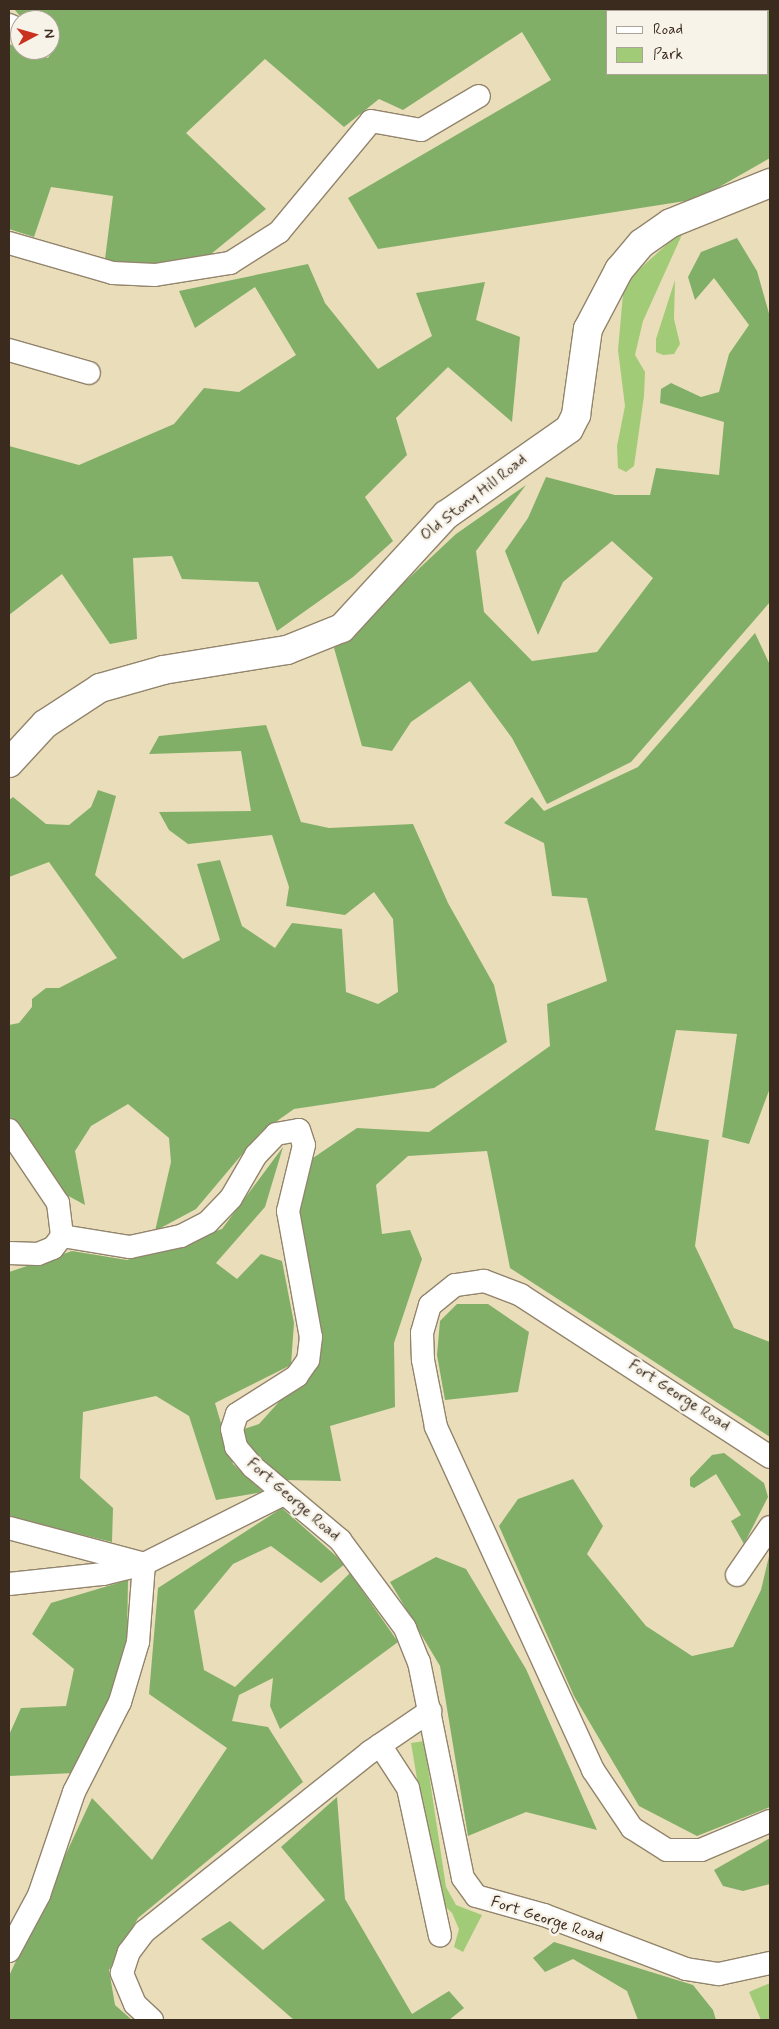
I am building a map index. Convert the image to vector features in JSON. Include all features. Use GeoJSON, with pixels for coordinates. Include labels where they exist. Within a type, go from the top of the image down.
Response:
{"type":"FeatureCollection","features":[{"type":"Feature","properties":{"kind":"street"},"geometry":{"type":"LineString","coordinates":[[9,243],[113,274],[155,275],[230,263],[279,232],[371,121],[421,130],[479,96]]}},
{"type":"Feature","properties":{"kind":"street","name":"Old Stony Hill Road"},"geometry":{"type":"LineString","coordinates":[[9,763],[45,724],[100,688],[163,670],[287,650],[342,628],[446,515],[569,429],[576,415],[588,329],[619,270],[642,243],[671,223],[770,183]]}},
{"type":"Feature","properties":{"kind":"street"},"geometry":{"type":"LineString","coordinates":[[9,350],[89,373]]}},
{"type":"Feature","properties":{"kind":"street"},"geometry":{"type":"LineString","coordinates":[[9,1130],[58,1203],[62,1236],[53,1248],[38,1254],[9,1253]]}},
{"type":"Feature","properties":{"kind":"street","name":"Fort George Road"},"geometry":{"type":"LineString","coordinates":[[62,1236],[130,1247],[182,1236],[208,1222],[231,1198],[256,1155],[276,1134],[299,1130],[304,1145],[288,1211],[311,1338],[308,1360],[297,1376],[237,1414],[232,1429],[236,1447],[284,1494],[340,1540],[405,1628],[419,1662],[464,1878],[476,1896],[544,1916],[686,1969],[719,1974],[770,1962]]}},
{"type":"Feature","properties":{"kind":"street","name":"Fort George Road"},"geometry":{"type":"LineString","coordinates":[[770,1457],[521,1295],[484,1281],[455,1285],[430,1305],[422,1333],[423,1360],[436,1427],[593,1770],[632,1828],[667,1850],[700,1850],[770,1821]]}},
{"type":"Feature","properties":{"kind":"street"},"geometry":{"type":"LineString","coordinates":[[9,1584],[103,1574],[144,1564],[284,1494]]}},
{"type":"Feature","properties":{"kind":"street"},"geometry":{"type":"LineString","coordinates":[[738,1575],[770,1527]]}},
{"type":"Feature","properties":{"kind":"street"},"geometry":{"type":"LineString","coordinates":[[9,1528],[144,1564]]}},
{"type":"Feature","properties":{"kind":"street"},"geometry":{"type":"LineString","coordinates":[[9,1951],[39,1895],[74,1792],[120,1702],[138,1642],[144,1564]]}},
{"type":"Feature","properties":{"kind":"street"},"geometry":{"type":"LineString","coordinates":[[152,2020],[135,2004],[122,1973],[129,1952],[145,1930],[380,1745],[430,1711]]}},
{"type":"Feature","properties":{"kind":"street"},"geometry":{"type":"LineString","coordinates":[[380,1745],[408,1788],[440,1936]]}},
{"type":"Feature","properties":{"kind":"green space"},"geometry":{"type":"Polygon","coordinates":[[[14,9],[770,9],[770,158],[698,199],[378,249],[348,198],[551,80],[522,32],[403,110],[379,99],[344,127],[265,59],[186,133],[266,209],[200,263],[138,269],[105,259],[113,196],[51,187],[34,237],[9,229],[9,44],[10,60],[60,60],[60,10],[14,9]]]}},
{"type":"Feature","properties":{"kind":"green space"},"geometry":{"type":"Polygon","coordinates":[[[685,228],[643,321],[635,355],[645,372],[644,396],[634,466],[626,472],[618,468],[617,446],[625,406],[618,350],[624,283],[685,228]]]}},
{"type":"Feature","properties":{"kind":"green space"},"geometry":{"type":"Polygon","coordinates":[[[737,238],[757,271],[770,317],[770,602],[631,762],[547,804],[512,738],[470,681],[411,722],[392,751],[362,746],[334,648],[456,534],[526,485],[476,551],[484,612],[532,661],[597,652],[653,578],[612,541],[563,582],[538,635],[505,551],[528,518],[546,477],[615,495],[650,495],[656,468],[719,475],[724,422],[660,403],[661,389],[671,383],[701,397],[719,392],[729,354],[749,325],[714,278],[695,300],[688,277],[701,252],[737,238]]]}},
{"type":"Feature","properties":{"kind":"green space"},"geometry":{"type":"Polygon","coordinates":[[[308,264],[325,303],[378,369],[432,336],[416,293],[485,282],[476,320],[520,337],[512,422],[448,367],[396,418],[407,455],[365,497],[393,541],[353,577],[277,631],[258,582],[182,579],[172,556],[133,558],[137,639],[110,644],[62,574],[9,615],[9,446],[79,465],[174,424],[204,388],[239,392],[296,355],[255,287],[195,328],[179,291],[308,264]]]}},
{"type":"Feature","properties":{"kind":"green space"},"geometry":{"type":"Polygon","coordinates":[[[675,280],[674,319],[680,344],[674,354],[663,355],[656,352],[656,339],[675,280]]]}},
{"type":"Feature","properties":{"kind":"green space"},"geometry":{"type":"Polygon","coordinates":[[[755,633],[770,665],[770,1088],[749,1144],[722,1137],[737,1034],[676,1030],[655,1130],[709,1140],[695,1246],[734,1328],[770,1342],[770,1437],[510,1268],[487,1151],[408,1156],[376,1185],[382,1234],[410,1230],[422,1259],[394,1343],[395,1407],[330,1426],[341,1481],[283,1480],[247,1450],[238,1431],[259,1424],[315,1362],[297,1196],[313,1158],[357,1128],[429,1132],[550,1046],[547,1004],[607,981],[587,898],[552,896],[544,843],[504,823],[532,797],[544,811],[638,767],[755,633]]]}},
{"type":"Feature","properties":{"kind":"green space"},"geometry":{"type":"Polygon","coordinates":[[[266,725],[301,822],[329,828],[413,824],[448,903],[494,985],[507,1042],[434,1088],[294,1109],[260,1133],[196,1209],[155,1231],[171,1162],[169,1138],[128,1104],[91,1126],[75,1151],[85,1205],[63,1193],[9,1116],[9,1025],[19,1023],[32,1007],[32,999],[46,988],[59,988],[117,958],[49,862],[9,877],[9,800],[13,797],[46,824],[69,825],[91,807],[98,790],[116,796],[95,875],[183,959],[220,940],[197,864],[220,860],[242,926],[275,948],[292,923],[342,929],[346,992],[378,1004],[398,992],[393,919],[374,892],[345,915],[286,906],[289,887],[272,835],[188,844],[169,830],[159,812],[251,811],[241,751],[149,754],[159,736],[266,725]]]}},
{"type":"Feature","properties":{"kind":"green space"},"geometry":{"type":"Polygon","coordinates":[[[283,1147],[265,1207],[216,1263],[237,1279],[261,1254],[282,1261],[294,1323],[291,1365],[215,1403],[233,1464],[263,1492],[216,1500],[189,1416],[156,1396],[83,1412],[80,1478],[113,1508],[112,1542],[9,1517],[9,1272],[72,1251],[127,1260],[222,1229],[283,1147]]]}},
{"type":"Feature","properties":{"kind":"green space"},"geometry":{"type":"Polygon","coordinates":[[[457,1304],[488,1304],[529,1332],[518,1392],[445,1400],[437,1355],[440,1321],[457,1304]]]}},
{"type":"Feature","properties":{"kind":"green space"},"geometry":{"type":"Polygon","coordinates":[[[724,1453],[764,1483],[768,1497],[744,1544],[731,1521],[741,1515],[716,1474],[694,1488],[690,1486],[690,1478],[712,1455],[724,1453]]]}},
{"type":"Feature","properties":{"kind":"green space"},"geometry":{"type":"Polygon","coordinates":[[[573,1479],[603,1526],[587,1554],[646,1626],[692,1656],[733,1647],[761,1590],[770,1552],[770,1807],[697,1836],[639,1806],[574,1696],[499,1526],[518,1499],[573,1479]]]}},
{"type":"Feature","properties":{"kind":"green space"},"geometry":{"type":"Polygon","coordinates":[[[282,1508],[345,1564],[321,1583],[271,1546],[233,1564],[194,1611],[204,1670],[235,1687],[350,1573],[398,1642],[280,1729],[270,1706],[273,1678],[239,1695],[232,1721],[268,1727],[303,1782],[138,1918],[109,1970],[115,2005],[132,2020],[9,2020],[9,1976],[92,1798],[152,1860],[227,1748],[149,1694],[158,1588],[282,1508]]]}},
{"type":"Feature","properties":{"kind":"green space"},"geometry":{"type":"Polygon","coordinates":[[[436,1557],[466,1569],[526,1669],[597,1830],[526,1812],[468,1836],[440,1666],[390,1582],[436,1557]]]}},
{"type":"Feature","properties":{"kind":"green space"},"geometry":{"type":"Polygon","coordinates":[[[128,1580],[127,1641],[111,1701],[74,1773],[9,1776],[9,1735],[21,1708],[66,1706],[74,1669],[32,1634],[51,1603],[128,1580]]]}},
{"type":"Feature","properties":{"kind":"green space"},"geometry":{"type":"Polygon","coordinates":[[[424,1741],[446,1887],[456,1905],[482,1915],[463,1952],[454,1947],[459,1929],[452,1913],[437,1898],[411,1743],[424,1741]]]}},
{"type":"Feature","properties":{"kind":"green space"},"geometry":{"type":"Polygon","coordinates":[[[337,1797],[345,1899],[412,2014],[449,1991],[464,2008],[449,2020],[294,2020],[201,1939],[230,1921],[263,1950],[325,1900],[281,1847],[337,1797]]]}},
{"type":"Feature","properties":{"kind":"green space"},"geometry":{"type":"Polygon","coordinates":[[[770,1838],[770,1884],[743,1891],[723,1886],[714,1870],[770,1838]]]}},
{"type":"Feature","properties":{"kind":"green space"},"geometry":{"type":"Polygon","coordinates":[[[554,1942],[693,1985],[713,2010],[716,2020],[638,2020],[627,1991],[573,1959],[545,1972],[533,1958],[554,1942]]]}},
{"type":"Feature","properties":{"kind":"green space"},"geometry":{"type":"Polygon","coordinates":[[[770,1983],[770,2020],[761,2020],[749,1992],[770,1983]]]}}]}
